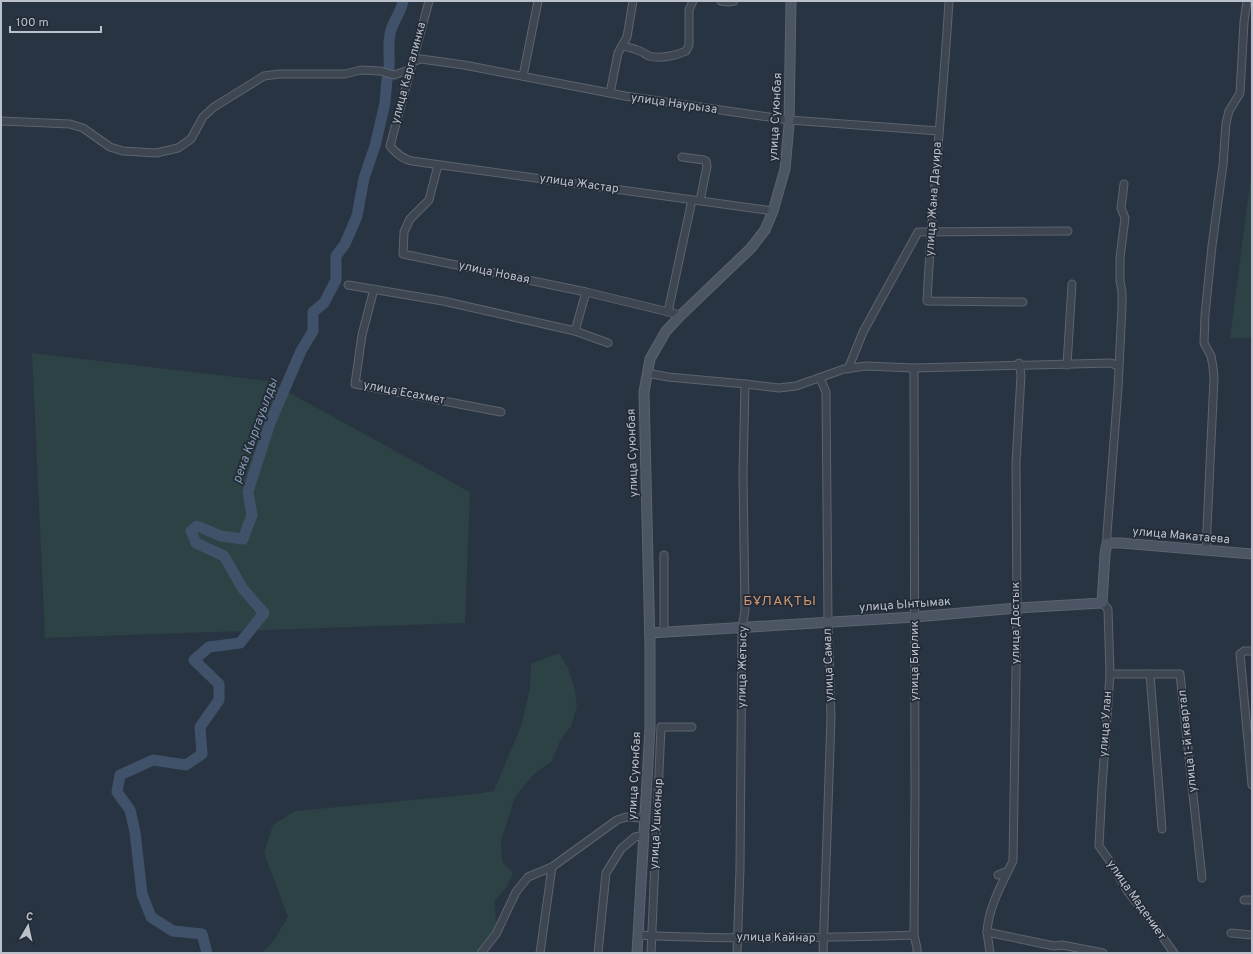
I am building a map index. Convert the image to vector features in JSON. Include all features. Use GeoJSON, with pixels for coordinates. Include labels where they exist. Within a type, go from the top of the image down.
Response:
{"type":"FeatureCollection","features":[{"type":"Feature","properties":{"kind":"main road","name":"улица Суюнбая"},"geometry":{"type":"LineString","coordinates":[[637,953],[650,728],[650,633],[644,392],[647,373],[650,359],[666,331],[681,314],[751,248],[765,230],[773,211],[785,169],[789,120],[791,1]]}},
{"type":"Feature","properties":{"kind":"main road","name":"улица Макатаева"},"geometry":{"type":"LineString","coordinates":[[1107,543],[1252,554]]}},
{"type":"Feature","properties":{"kind":"main road"},"geometry":{"type":"LineString","coordinates":[[1102,603],[1107,543]]}},
{"type":"Feature","properties":{"kind":"main road","name":"улица Ынтымак"},"geometry":{"type":"LineString","coordinates":[[650,633],[1102,603]]}},
{"type":"Feature","properties":{"kind":"street","name":"улица Каргалинка"},"geometry":{"type":"LineString","coordinates":[[390,146],[409,70],[429,1]]}},
{"type":"Feature","properties":{"kind":"street"},"geometry":{"type":"LineString","coordinates":[[523,76],[538,1]]}},
{"type":"Feature","properties":{"kind":"street"},"geometry":{"type":"LineString","coordinates":[[610,93],[618,52],[627,37],[633,1]]}},
{"type":"Feature","properties":{"kind":"street"},"geometry":{"type":"LineString","coordinates":[[622,46],[656,57],[674,55],[686,51],[689,45],[689,10],[693,1]]}},
{"type":"Feature","properties":{"kind":"street"},"geometry":{"type":"LineString","coordinates":[[721,1],[734,1]]}},
{"type":"Feature","properties":{"kind":"street","name":"улица Жана Дауира"},"geometry":{"type":"LineString","coordinates":[[950,1],[931,231],[927,301],[1023,302]]}},
{"type":"Feature","properties":{"kind":"street"},"geometry":{"type":"LineString","coordinates":[[1206,550],[1214,378],[1211,356],[1204,343],[1205,315],[1212,246],[1223,165],[1226,123],[1229,111],[1240,93],[1244,22],[1247,1]]}},
{"type":"Feature","properties":{"kind":"street","name":"улица Наурыза"},"geometry":{"type":"LineString","coordinates":[[412,62],[421,59],[464,65],[610,93],[789,120],[940,132]]}},
{"type":"Feature","properties":{"kind":"street"},"geometry":{"type":"LineString","coordinates":[[1,121],[70,124],[83,128],[110,146],[123,151],[156,153],[178,148],[191,139],[203,117],[214,107],[264,76],[279,74],[345,74],[361,70],[380,71],[394,75],[409,70]]}},
{"type":"Feature","properties":{"kind":"street","name":"улица Жастар"},"geometry":{"type":"LineString","coordinates":[[390,146],[395,152],[407,160],[773,211]]}},
{"type":"Feature","properties":{"kind":"street"},"geometry":{"type":"LineString","coordinates":[[682,156],[706,161],[707,166],[700,201]]}},
{"type":"Feature","properties":{"kind":"street","name":"улица Новая"},"geometry":{"type":"LineString","coordinates":[[438,165],[429,200],[410,219],[404,232],[403,254],[586,292],[681,314]]}},
{"type":"Feature","properties":{"kind":"street"},"geometry":{"type":"LineString","coordinates":[[1107,543],[1122,307],[1120,258],[1125,218],[1120,208],[1124,184]]}},
{"type":"Feature","properties":{"kind":"street"},"geometry":{"type":"LineString","coordinates":[[668,312],[692,200]]}},
{"type":"Feature","properties":{"kind":"street"},"geometry":{"type":"LineString","coordinates":[[848,369],[863,332],[918,232],[1068,231]]}},
{"type":"Feature","properties":{"kind":"street"},"geometry":{"type":"LineString","coordinates":[[1067,365],[1072,284]]}},
{"type":"Feature","properties":{"kind":"street"},"geometry":{"type":"LineString","coordinates":[[348,285],[443,301],[575,331],[608,342]]}},
{"type":"Feature","properties":{"kind":"street","name":"улица Есахмет"},"geometry":{"type":"LineString","coordinates":[[374,289],[362,335],[355,384],[501,412]]}},
{"type":"Feature","properties":{"kind":"street"},"geometry":{"type":"LineString","coordinates":[[575,331],[586,292]]}},
{"type":"Feature","properties":{"kind":"street"},"geometry":{"type":"LineString","coordinates":[[647,373],[668,377],[779,388],[796,386],[848,369],[866,366],[914,368],[1020,364],[1067,365],[1111,363],[1118,366]]}},
{"type":"Feature","properties":{"kind":"street","name":"улица Достык"},"geometry":{"type":"LineString","coordinates":[[987,932],[988,922],[1001,885],[1013,861],[1017,608],[1016,463],[1021,375],[1020,364]]}},
{"type":"Feature","properties":{"kind":"street","name":"улица Бирлик"},"geometry":{"type":"LineString","coordinates":[[914,368],[914,935],[918,948],[917,953]]}},
{"type":"Feature","properties":{"kind":"street","name":"улица Самал"},"geometry":{"type":"LineString","coordinates":[[820,378],[826,392],[828,622],[831,717],[823,953]]}},
{"type":"Feature","properties":{"kind":"street","name":"улица Жетысу"},"geometry":{"type":"LineString","coordinates":[[737,953],[740,868],[742,627],[745,611],[743,474],[745,384]]}},
{"type":"Feature","properties":{"kind":"street"},"geometry":{"type":"LineString","coordinates":[[664,555],[664,632]]}},
{"type":"Feature","properties":{"kind":"street","name":"улица Улан"},"geometry":{"type":"LineString","coordinates":[[1099,846],[1110,674],[1108,609],[1102,603]]}},
{"type":"Feature","properties":{"kind":"street"},"geometry":{"type":"LineString","coordinates":[[1252,651],[1244,651],[1240,654],[1252,786]]}},
{"type":"Feature","properties":{"kind":"street","name":"улица 1-й квартал"},"geometry":{"type":"LineString","coordinates":[[1110,674],[1180,674],[1202,878]]}},
{"type":"Feature","properties":{"kind":"street"},"geometry":{"type":"LineString","coordinates":[[1150,674],[1162,829]]}},
{"type":"Feature","properties":{"kind":"street","name":"улица Ушконыр"},"geometry":{"type":"LineString","coordinates":[[651,953],[661,727],[692,727]]}},
{"type":"Feature","properties":{"kind":"street"},"geometry":{"type":"LineString","coordinates":[[481,953],[496,934],[516,892],[528,877],[552,867],[617,820],[626,817],[644,818]]}},
{"type":"Feature","properties":{"kind":"street"},"geometry":{"type":"LineString","coordinates":[[598,953],[606,873],[621,849],[636,837],[640,836],[643,838]]}},
{"type":"Feature","properties":{"kind":"street","name":"улица Мадениет"},"geometry":{"type":"LineString","coordinates":[[1099,846],[1128,892],[1174,953]]}},
{"type":"Feature","properties":{"kind":"street"},"geometry":{"type":"LineString","coordinates":[[540,953],[552,867]]}},
{"type":"Feature","properties":{"kind":"street"},"geometry":{"type":"LineString","coordinates":[[998,876],[1008,871]]}},
{"type":"Feature","properties":{"kind":"street"},"geometry":{"type":"LineString","coordinates":[[1244,900],[1252,900]]}},
{"type":"Feature","properties":{"kind":"street"},"geometry":{"type":"LineString","coordinates":[[990,953],[987,932],[1054,946],[1062,945],[1103,953]]}},
{"type":"Feature","properties":{"kind":"street"},"geometry":{"type":"LineString","coordinates":[[1231,933],[1252,935]]}},
{"type":"Feature","properties":{"kind":"street","name":"улица Кайнар"},"geometry":{"type":"LineString","coordinates":[[638,934],[738,938],[824,938],[914,935]]}},
{"type":"Feature","properties":{"kind":"green space"},"geometry":{"type":"Polygon","coordinates":[[[1252,168],[1252,338],[1230,338],[1252,168]]]}},
{"type":"Feature","properties":{"kind":"green space"},"geometry":{"type":"Polygon","coordinates":[[[32,353],[268,381],[470,492],[465,623],[45,638],[32,353]]]}},
{"type":"Feature","properties":{"kind":"green space"},"geometry":{"type":"Polygon","coordinates":[[[559,653],[568,668],[575,690],[577,706],[571,726],[560,741],[552,761],[533,775],[515,797],[501,841],[502,862],[513,873],[507,886],[494,902],[496,919],[495,928],[475,953],[263,953],[263,951],[273,942],[288,917],[264,853],[273,825],[295,811],[494,791],[521,726],[530,688],[531,664],[559,653]]]}},
{"type":"Feature","properties":{"kind":"waterway","name":"река Кыргауылды"},"geometry":{"type":"LineString","coordinates":[[389,68],[390,35],[392,26],[401,9],[403,1]]}},
{"type":"Feature","properties":{"kind":"waterway","name":"река Кыргауылды"},"geometry":{"type":"LineString","coordinates":[[207,953],[202,934],[173,931],[151,917],[142,894],[135,832],[130,810],[117,792],[120,775],[153,760],[186,765],[202,754],[200,727],[219,700],[219,684],[194,660],[209,647],[240,643],[264,613],[243,589],[224,556],[196,543],[191,531],[197,526],[221,536],[243,539],[252,515],[248,492],[270,423],[301,351],[313,331],[313,312],[324,303],[336,280],[336,256],[345,244],[357,216],[364,178],[375,146],[385,103],[387,79]]}},
{"type":"Feature","properties":{"kind":"district","name":"БҰЛАҚТЫ"},"geometry":{"type":"Point","coordinates":[780,601]}}]}
